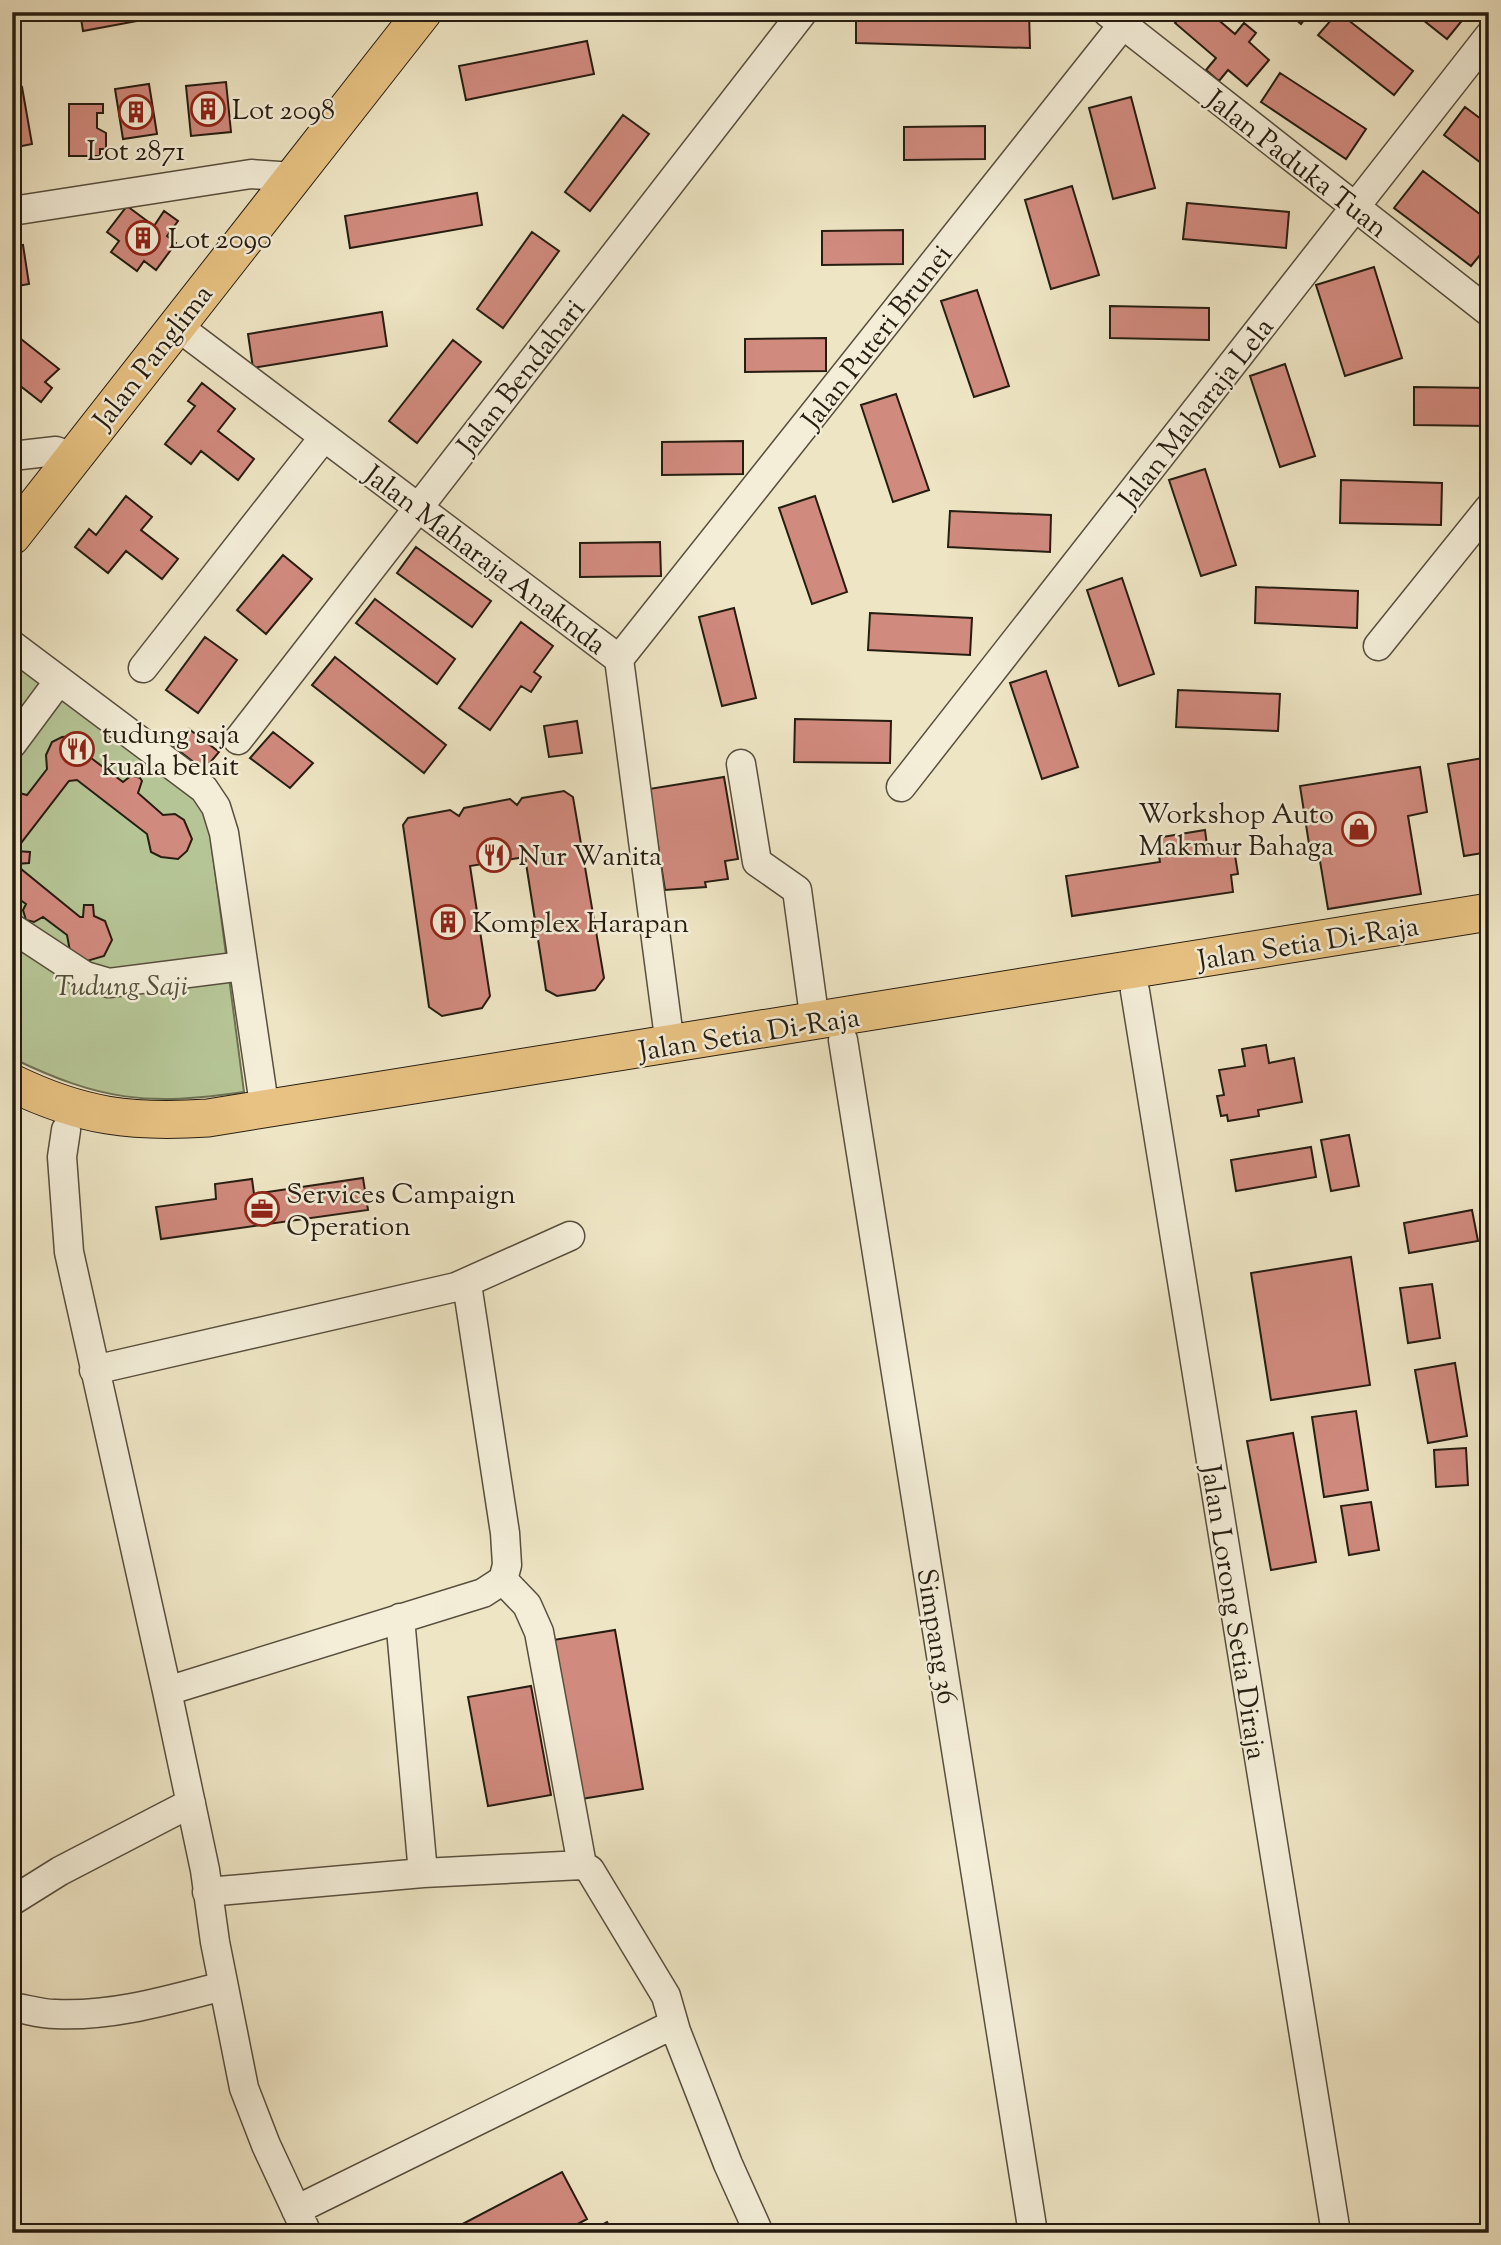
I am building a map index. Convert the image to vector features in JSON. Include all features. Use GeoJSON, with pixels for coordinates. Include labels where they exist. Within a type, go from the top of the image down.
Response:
{"type":"FeatureCollection","features":[{"type":"Feature","properties":{"kind":"main road","name":"Jalan Panglima"},"geometry":{"type":"LineString","coordinates":[[12,536],[423,12]]}},
{"type":"Feature","properties":{"kind":"main road","name":"Jalan Setia Di-Raja"},"geometry":{"type":"LineString","coordinates":[[12,1109],[66,1130],[105,1138],[208,1137],[459,1102],[829,1031],[1489,912]]}},
{"type":"Feature","properties":{"kind":"main road","name":"Jalan Setia Di-Raja"},"geometry":{"type":"LineString","coordinates":[[12,1083],[88,1112],[127,1120],[198,1119],[265,1111],[670,1045],[829,1031],[1135,991],[1489,933]]}},
{"type":"Feature","properties":{"kind":"street","name":"Jalan Bendahari"},"geometry":{"type":"LineString","coordinates":[[238,740],[803,12]]}},
{"type":"Feature","properties":{"kind":"street","name":"Jalan Paduka Tuan"},"geometry":{"type":"LineString","coordinates":[[1121,16],[1354,209],[1489,312]]}},
{"type":"Feature","properties":{"kind":"street","name":"Jalan Puteri Brunei"},"geometry":{"type":"LineString","coordinates":[[619,659],[1121,16]]}},
{"type":"Feature","properties":{"kind":"street","name":"Jalan Maharaja Lela"},"geometry":{"type":"LineString","coordinates":[[901,787],[1489,36]]}},
{"type":"Feature","properties":{"kind":"street"},"geometry":{"type":"LineString","coordinates":[[12,211],[251,174],[294,177]]}},
{"type":"Feature","properties":{"kind":"street","name":"Jalan Maharaja Anaknda"},"geometry":{"type":"LineString","coordinates":[[177,326],[619,659],[670,1045]]}},
{"type":"Feature","properties":{"kind":"street"},"geometry":{"type":"LineString","coordinates":[[143,668],[324,438]]}},
{"type":"Feature","properties":{"kind":"street"},"geometry":{"type":"LineString","coordinates":[[12,456],[56,451],[73,457]]}},
{"type":"Feature","properties":{"kind":"street"},"geometry":{"type":"LineString","coordinates":[[1378,646],[1489,508]]}},
{"type":"Feature","properties":{"kind":"street"},"geometry":{"type":"LineString","coordinates":[[12,645],[204,789],[216,807],[224,833],[265,1111]]}},
{"type":"Feature","properties":{"kind":"street"},"geometry":{"type":"LineString","coordinates":[[12,744],[58,682]]}},
{"type":"Feature","properties":{"kind":"street","name":"Simpang 36"},"geometry":{"type":"LineString","coordinates":[[741,764],[757,862],[797,890],[829,1031],[1033,2233]]}},
{"type":"Feature","properties":{"kind":"street"},"geometry":{"type":"LineString","coordinates":[[12,928],[85,976],[109,983],[243,966]]}},
{"type":"Feature","properties":{"kind":"street","name":"Jalan Lorong Setia Diraja"},"geometry":{"type":"LineString","coordinates":[[1135,991],[1336,2233]]}},
{"type":"Feature","properties":{"kind":"street"},"geometry":{"type":"LineString","coordinates":[[66,1130],[62,1157],[69,1252],[191,1804],[244,2088],[265,2144],[302,2221],[674,2024]]}},
{"type":"Feature","properties":{"kind":"street"},"geometry":{"type":"LineString","coordinates":[[94,1370],[467,1283],[570,1236]]}},
{"type":"Feature","properties":{"kind":"street"},"geometry":{"type":"LineString","coordinates":[[167,1691],[483,1593],[503,1580],[507,1565],[505,1533],[467,1283]]}},
{"type":"Feature","properties":{"kind":"street"},"geometry":{"type":"LineString","coordinates":[[503,1580],[527,1605],[538,1632],[582,1864]]}},
{"type":"Feature","properties":{"kind":"street"},"geometry":{"type":"LineString","coordinates":[[400,1618],[424,1873]]}},
{"type":"Feature","properties":{"kind":"street"},"geometry":{"type":"LineString","coordinates":[[12,1900],[61,1871],[191,1804]]}},
{"type":"Feature","properties":{"kind":"street"},"geometry":{"type":"LineString","coordinates":[[208,1892],[424,1873],[582,1864],[590,1870],[666,1996],[674,2024],[728,2164],[759,2233]]}},
{"type":"Feature","properties":{"kind":"street"},"geometry":{"type":"LineString","coordinates":[[12,2007],[55,2015],[108,2011],[157,2003],[223,1986]]}},
{"type":"Feature","properties":{"kind":"green space","name":"Tudung Saji"},"geometry":{"type":"Polygon","coordinates":[[[12,662],[184,786],[208,817],[244,1092],[179,1099],[125,1096],[72,1083],[12,1058],[12,662]]]}},
{"type":"Feature","properties":{"kind":"building"},"geometry":{"type":"Polygon","coordinates":[[[80,12],[147,12],[148,19],[83,31],[80,12]]]}},
{"type":"Feature","properties":{"kind":"building"},"geometry":{"type":"Polygon","coordinates":[[[856,12],[1029,12],[1030,48],[856,43],[856,12]]]}},
{"type":"Feature","properties":{"kind":"building"},"geometry":{"type":"Polygon","coordinates":[[[1184,12],[1209,12],[1235,34],[1244,23],[1256,33],[1249,42],[1269,60],[1247,86],[1228,70],[1219,81],[1206,70],[1216,58],[1175,23],[1184,12]]]}},
{"type":"Feature","properties":{"kind":"building"},"geometry":{"type":"Polygon","coordinates":[[[1287,12],[1310,12],[1301,24],[1287,12]]]}},
{"type":"Feature","properties":{"kind":"building"},"geometry":{"type":"Polygon","coordinates":[[[1338,12],[1413,71],[1394,95],[1318,35],[1338,12]]]}},
{"type":"Feature","properties":{"kind":"building"},"geometry":{"type":"Polygon","coordinates":[[[1413,12],[1469,12],[1447,39],[1413,12]]]}},
{"type":"Feature","properties":{"kind":"building"},"geometry":{"type":"Polygon","coordinates":[[[587,41],[594,74],[466,100],[459,66],[587,41]]]}},
{"type":"Feature","properties":{"kind":"building"},"geometry":{"type":"Polygon","coordinates":[[[1280,73],[1366,129],[1346,159],[1261,102],[1280,73]]]}},
{"type":"Feature","properties":{"kind":"building","name":"Lot 2098"},"geometry":{"type":"Polygon","coordinates":[[[226,82],[231,132],[191,136],[186,86],[226,82]]]}},
{"type":"Feature","properties":{"kind":"building","name":"Lot 2871"},"geometry":{"type":"Polygon","coordinates":[[[149,84],[157,134],[123,139],[115,89],[149,84]]]}},
{"type":"Feature","properties":{"kind":"building"},"geometry":{"type":"Polygon","coordinates":[[[22,87],[32,144],[12,148],[12,89],[22,87]]]}},
{"type":"Feature","properties":{"kind":"building"},"geometry":{"type":"Polygon","coordinates":[[[1131,97],[1155,188],[1113,199],[1089,108],[1131,97]]]}},
{"type":"Feature","properties":{"kind":"building"},"geometry":{"type":"Polygon","coordinates":[[[69,104],[103,104],[103,113],[97,113],[97,128],[106,133],[106,149],[100,149],[100,156],[69,156],[69,104]]]}},
{"type":"Feature","properties":{"kind":"building"},"geometry":{"type":"Polygon","coordinates":[[[1465,107],[1489,125],[1489,169],[1444,135],[1465,107]]]}},
{"type":"Feature","properties":{"kind":"building"},"geometry":{"type":"Polygon","coordinates":[[[623,115],[649,134],[590,211],[565,192],[623,115]]]}},
{"type":"Feature","properties":{"kind":"building"},"geometry":{"type":"Polygon","coordinates":[[[985,126],[985,159],[904,160],[904,127],[985,126]]]}},
{"type":"Feature","properties":{"kind":"building"},"geometry":{"type":"Polygon","coordinates":[[[1423,171],[1489,221],[1489,244],[1471,266],[1394,208],[1423,171]]]}},
{"type":"Feature","properties":{"kind":"building"},"geometry":{"type":"Polygon","coordinates":[[[1072,186],[1099,275],[1051,289],[1025,200],[1072,186]]]}},
{"type":"Feature","properties":{"kind":"building"},"geometry":{"type":"Polygon","coordinates":[[[477,193],[482,225],[350,248],[345,216],[477,193]]]}},
{"type":"Feature","properties":{"kind":"building"},"geometry":{"type":"Polygon","coordinates":[[[1187,203],[1289,212],[1286,248],[1183,239],[1187,203]]]}},
{"type":"Feature","properties":{"kind":"building","name":"Lot 2090"},"geometry":{"type":"Polygon","coordinates":[[[127,206],[154,226],[164,211],[178,221],[167,236],[176,243],[156,270],[144,261],[137,271],[111,252],[119,241],[107,232],[127,206]]]}},
{"type":"Feature","properties":{"kind":"building"},"geometry":{"type":"Polygon","coordinates":[[[903,230],[903,264],[822,265],[822,231],[903,230]]]}},
{"type":"Feature","properties":{"kind":"building"},"geometry":{"type":"Polygon","coordinates":[[[532,232],[559,251],[503,328],[477,309],[532,232]]]}},
{"type":"Feature","properties":{"kind":"building"},"geometry":{"type":"Polygon","coordinates":[[[12,244],[13,247],[23,245],[29,284],[12,287],[12,244]]]}},
{"type":"Feature","properties":{"kind":"building"},"geometry":{"type":"Polygon","coordinates":[[[1374,267],[1402,358],[1345,376],[1316,285],[1374,267]]]}},
{"type":"Feature","properties":{"kind":"building"},"geometry":{"type":"Polygon","coordinates":[[[977,290],[1009,386],[974,397],[941,301],[977,290]]]}},
{"type":"Feature","properties":{"kind":"building"},"geometry":{"type":"Polygon","coordinates":[[[1110,306],[1209,308],[1209,340],[1110,338],[1110,306]]]}},
{"type":"Feature","properties":{"kind":"building"},"geometry":{"type":"Polygon","coordinates":[[[382,312],[387,346],[253,368],[248,334],[382,312]]]}},
{"type":"Feature","properties":{"kind":"building"},"geometry":{"type":"Polygon","coordinates":[[[826,338],[826,371],[745,372],[745,339],[826,338]]]}},
{"type":"Feature","properties":{"kind":"building"},"geometry":{"type":"Polygon","coordinates":[[[21,339],[59,369],[45,382],[52,388],[41,402],[14,381],[19,374],[13,369],[15,366],[12,364],[12,350],[21,339]]]}},
{"type":"Feature","properties":{"kind":"building"},"geometry":{"type":"Polygon","coordinates":[[[453,340],[481,362],[417,443],[389,421],[453,340]]]}},
{"type":"Feature","properties":{"kind":"building"},"geometry":{"type":"Polygon","coordinates":[[[1285,364],[1315,456],[1280,467],[1250,376],[1285,364]]]}},
{"type":"Feature","properties":{"kind":"building"},"geometry":{"type":"Polygon","coordinates":[[[202,383],[235,409],[218,431],[254,459],[238,480],[201,451],[191,464],[165,444],[195,406],[188,401],[202,383]]]}},
{"type":"Feature","properties":{"kind":"building"},"geometry":{"type":"Polygon","coordinates":[[[1414,387],[1489,388],[1489,426],[1414,425],[1414,387]]]}},
{"type":"Feature","properties":{"kind":"building"},"geometry":{"type":"Polygon","coordinates":[[[896,394],[929,490],[893,502],[861,405],[896,394]]]}},
{"type":"Feature","properties":{"kind":"building"},"geometry":{"type":"Polygon","coordinates":[[[743,441],[743,474],[662,475],[662,442],[743,441]]]}},
{"type":"Feature","properties":{"kind":"building"},"geometry":{"type":"Polygon","coordinates":[[[1205,469],[1236,565],[1201,576],[1169,480],[1205,469]]]}},
{"type":"Feature","properties":{"kind":"building"},"geometry":{"type":"Polygon","coordinates":[[[1341,480],[1442,483],[1441,525],[1340,523],[1341,480]]]}},
{"type":"Feature","properties":{"kind":"building"},"geometry":{"type":"Polygon","coordinates":[[[126,496],[152,517],[141,530],[178,559],[162,579],[126,551],[108,573],[75,547],[89,529],[96,535],[126,496]]]}},
{"type":"Feature","properties":{"kind":"building"},"geometry":{"type":"Polygon","coordinates":[[[815,496],[847,592],[812,604],[779,508],[815,496]]]}},
{"type":"Feature","properties":{"kind":"building"},"geometry":{"type":"Polygon","coordinates":[[[950,511],[1051,515],[1050,552],[948,547],[950,511]]]}},
{"type":"Feature","properties":{"kind":"building"},"geometry":{"type":"Polygon","coordinates":[[[660,542],[661,576],[580,577],[580,543],[660,542]]]}},
{"type":"Feature","properties":{"kind":"building"},"geometry":{"type":"Polygon","coordinates":[[[416,547],[491,601],[472,627],[397,573],[416,547]]]}},
{"type":"Feature","properties":{"kind":"building"},"geometry":{"type":"Polygon","coordinates":[[[283,555],[312,579],[266,634],[237,610],[283,555]]]}},
{"type":"Feature","properties":{"kind":"building"},"geometry":{"type":"Polygon","coordinates":[[[1122,578],[1154,674],[1119,686],[1087,590],[1122,578]]]}},
{"type":"Feature","properties":{"kind":"building"},"geometry":{"type":"Polygon","coordinates":[[[1256,587],[1358,591],[1357,628],[1255,623],[1256,587]]]}},
{"type":"Feature","properties":{"kind":"building"},"geometry":{"type":"Polygon","coordinates":[[[375,599],[455,659],[437,684],[356,623],[375,599]]]}},
{"type":"Feature","properties":{"kind":"building"},"geometry":{"type":"Polygon","coordinates":[[[734,608],[756,698],[722,706],[699,617],[734,608]]]}},
{"type":"Feature","properties":{"kind":"building"},"geometry":{"type":"Polygon","coordinates":[[[870,613],[972,618],[970,655],[868,650],[870,613]]]}},
{"type":"Feature","properties":{"kind":"building"},"geometry":{"type":"Polygon","coordinates":[[[521,622],[553,646],[534,672],[541,677],[531,692],[521,686],[490,730],[459,708],[521,622]]]}},
{"type":"Feature","properties":{"kind":"building"},"geometry":{"type":"Polygon","coordinates":[[[205,637],[237,660],[198,713],[166,690],[205,637]]]}},
{"type":"Feature","properties":{"kind":"building"},"geometry":{"type":"Polygon","coordinates":[[[335,657],[446,745],[424,773],[312,685],[335,657]]]}},
{"type":"Feature","properties":{"kind":"building"},"geometry":{"type":"Polygon","coordinates":[[[1046,671],[1078,767],[1042,779],[1010,683],[1046,671]]]}},
{"type":"Feature","properties":{"kind":"building"},"geometry":{"type":"Polygon","coordinates":[[[1178,690],[1280,694],[1278,731],[1176,727],[1178,690]]]}},
{"type":"Feature","properties":{"kind":"building"},"geometry":{"type":"Polygon","coordinates":[[[795,719],[891,721],[890,763],[794,762],[795,719]]]}},
{"type":"Feature","properties":{"kind":"building"},"geometry":{"type":"Polygon","coordinates":[[[577,721],[582,753],[549,757],[544,726],[577,721]]]}},
{"type":"Feature","properties":{"kind":"building"},"geometry":{"type":"Polygon","coordinates":[[[189,729],[219,752],[204,770],[174,747],[189,729]]]}},
{"type":"Feature","properties":{"kind":"building"},"geometry":{"type":"Polygon","coordinates":[[[273,732],[313,763],[290,788],[250,758],[273,732]]]}},
{"type":"Feature","properties":{"kind":"building"},"geometry":{"type":"Polygon","coordinates":[[[75,736],[85,742],[91,758],[123,782],[132,775],[140,778],[142,781],[138,793],[163,815],[175,814],[184,820],[192,839],[187,851],[178,859],[161,857],[151,852],[147,834],[77,780],[69,781],[15,851],[30,852],[29,863],[15,864],[80,917],[83,917],[84,905],[93,905],[94,916],[105,921],[112,940],[104,956],[87,961],[70,951],[67,935],[43,917],[34,922],[26,920],[23,910],[26,904],[12,894],[12,814],[15,810],[12,808],[12,791],[27,795],[47,769],[46,755],[52,742],[62,737],[75,736]]]}},
{"type":"Feature","properties":{"kind":"building"},"geometry":{"type":"Polygon","coordinates":[[[1489,757],[1489,852],[1464,856],[1448,764],[1489,757]]]}},
{"type":"Feature","properties":{"kind":"building","name":"Workshop Auto Makmur Bahaga"},"geometry":{"type":"Polygon","coordinates":[[[1420,767],[1427,812],[1408,816],[1421,894],[1328,909],[1317,843],[1309,844],[1300,786],[1420,767]]]}},
{"type":"Feature","properties":{"kind":"building"},"geometry":{"type":"Polygon","coordinates":[[[724,777],[738,859],[725,861],[728,879],[705,882],[706,887],[665,890],[649,789],[724,777]]]}},
{"type":"Feature","properties":{"kind":"building","name":"Komplex Harapan"},"geometry":{"type":"Polygon","coordinates":[[[564,791],[573,797],[604,978],[595,990],[557,996],[546,990],[525,857],[470,866],[490,996],[482,1008],[442,1016],[429,1007],[403,825],[408,818],[450,810],[459,816],[464,808],[510,799],[517,805],[522,798],[564,791]]]}},
{"type":"Feature","properties":{"kind":"building"},"geometry":{"type":"Polygon","coordinates":[[[1205,830],[1208,853],[1234,849],[1238,874],[1231,875],[1233,892],[1072,916],[1066,876],[1160,862],[1156,838],[1205,830]]]}},
{"type":"Feature","properties":{"kind":"building"},"geometry":{"type":"Polygon","coordinates":[[[1266,1045],[1269,1063],[1294,1058],[1302,1102],[1258,1110],[1259,1116],[1228,1121],[1227,1115],[1221,1116],[1217,1096],[1224,1095],[1219,1070],[1245,1066],[1242,1049],[1266,1045]]]}},
{"type":"Feature","properties":{"kind":"building"},"geometry":{"type":"Polygon","coordinates":[[[1349,1135],[1359,1186],[1331,1191],[1321,1140],[1349,1135]]]}},
{"type":"Feature","properties":{"kind":"building"},"geometry":{"type":"Polygon","coordinates":[[[1311,1147],[1316,1177],[1236,1191],[1231,1160],[1311,1147]]]}},
{"type":"Feature","properties":{"kind":"building","name":"Services Campaign Operation"},"geometry":{"type":"Polygon","coordinates":[[[363,1178],[368,1210],[161,1239],[156,1207],[216,1199],[215,1184],[252,1179],[254,1194],[363,1178]]]}},
{"type":"Feature","properties":{"kind":"building"},"geometry":{"type":"Polygon","coordinates":[[[1472,1210],[1478,1241],[1409,1253],[1404,1223],[1472,1210]]]}},
{"type":"Feature","properties":{"kind":"building"},"geometry":{"type":"Polygon","coordinates":[[[1351,1257],[1370,1385],[1271,1400],[1251,1273],[1351,1257]]]}},
{"type":"Feature","properties":{"kind":"building"},"geometry":{"type":"Polygon","coordinates":[[[1432,1284],[1440,1338],[1408,1343],[1400,1288],[1432,1284]]]}},
{"type":"Feature","properties":{"kind":"building"},"geometry":{"type":"Polygon","coordinates":[[[1489,1288],[1489,1341],[1481,1290],[1489,1288]]]}},
{"type":"Feature","properties":{"kind":"building"},"geometry":{"type":"Polygon","coordinates":[[[1455,1363],[1467,1436],[1428,1443],[1415,1370],[1455,1363]]]}},
{"type":"Feature","properties":{"kind":"building"},"geometry":{"type":"Polygon","coordinates":[[[1356,1411],[1368,1490],[1324,1497],[1312,1417],[1356,1411]]]}},
{"type":"Feature","properties":{"kind":"building"},"geometry":{"type":"Polygon","coordinates":[[[1293,1433],[1316,1562],[1271,1570],[1247,1441],[1293,1433]]]}},
{"type":"Feature","properties":{"kind":"building"},"geometry":{"type":"Polygon","coordinates":[[[1466,1448],[1468,1485],[1436,1487],[1434,1450],[1466,1448]]]}},
{"type":"Feature","properties":{"kind":"building"},"geometry":{"type":"Polygon","coordinates":[[[1371,1502],[1379,1550],[1349,1555],[1341,1506],[1371,1502]]]}},
{"type":"Feature","properties":{"kind":"building"},"geometry":{"type":"Polygon","coordinates":[[[615,1630],[643,1789],[575,1800],[547,1641],[615,1630]]]}},
{"type":"Feature","properties":{"kind":"building"},"geometry":{"type":"Polygon","coordinates":[[[531,1686],[551,1795],[488,1806],[468,1697],[531,1686]]]}},
{"type":"Feature","properties":{"kind":"building"},"geometry":{"type":"Polygon","coordinates":[[[562,2172],[587,2219],[561,2233],[455,2233],[453,2229],[562,2172]]]}},
{"type":"Feature","properties":{"kind":"building"},"geometry":{"type":"Polygon","coordinates":[[[607,2222],[613,2233],[587,2233],[607,2222]]]}},
{"type":"Feature","properties":{"kind":"place","name":"Lot 2098"},"geometry":{"type":"Point","coordinates":[208,109]}},
{"type":"Feature","properties":{"kind":"place","name":"Lot 2871"},"geometry":{"type":"Point","coordinates":[136,112]}},
{"type":"Feature","properties":{"kind":"place","name":"Lot 2090"},"geometry":{"type":"Point","coordinates":[143,238]}},
{"type":"Feature","properties":{"kind":"place","name":"tudung saja kuala belait"},"geometry":{"type":"Point","coordinates":[77,749]}},
{"type":"Feature","properties":{"kind":"place","name":"Workshop Auto Makmur Bahaga"},"geometry":{"type":"Point","coordinates":[1359,829]}},
{"type":"Feature","properties":{"kind":"place","name":"Nur Wanita"},"geometry":{"type":"Point","coordinates":[494,855]}},
{"type":"Feature","properties":{"kind":"place","name":"Komplex Harapan"},"geometry":{"type":"Point","coordinates":[448,922]}},
{"type":"Feature","properties":{"kind":"place","name":"Services Campaign Operation"},"geometry":{"type":"Point","coordinates":[262,1209]}}]}
